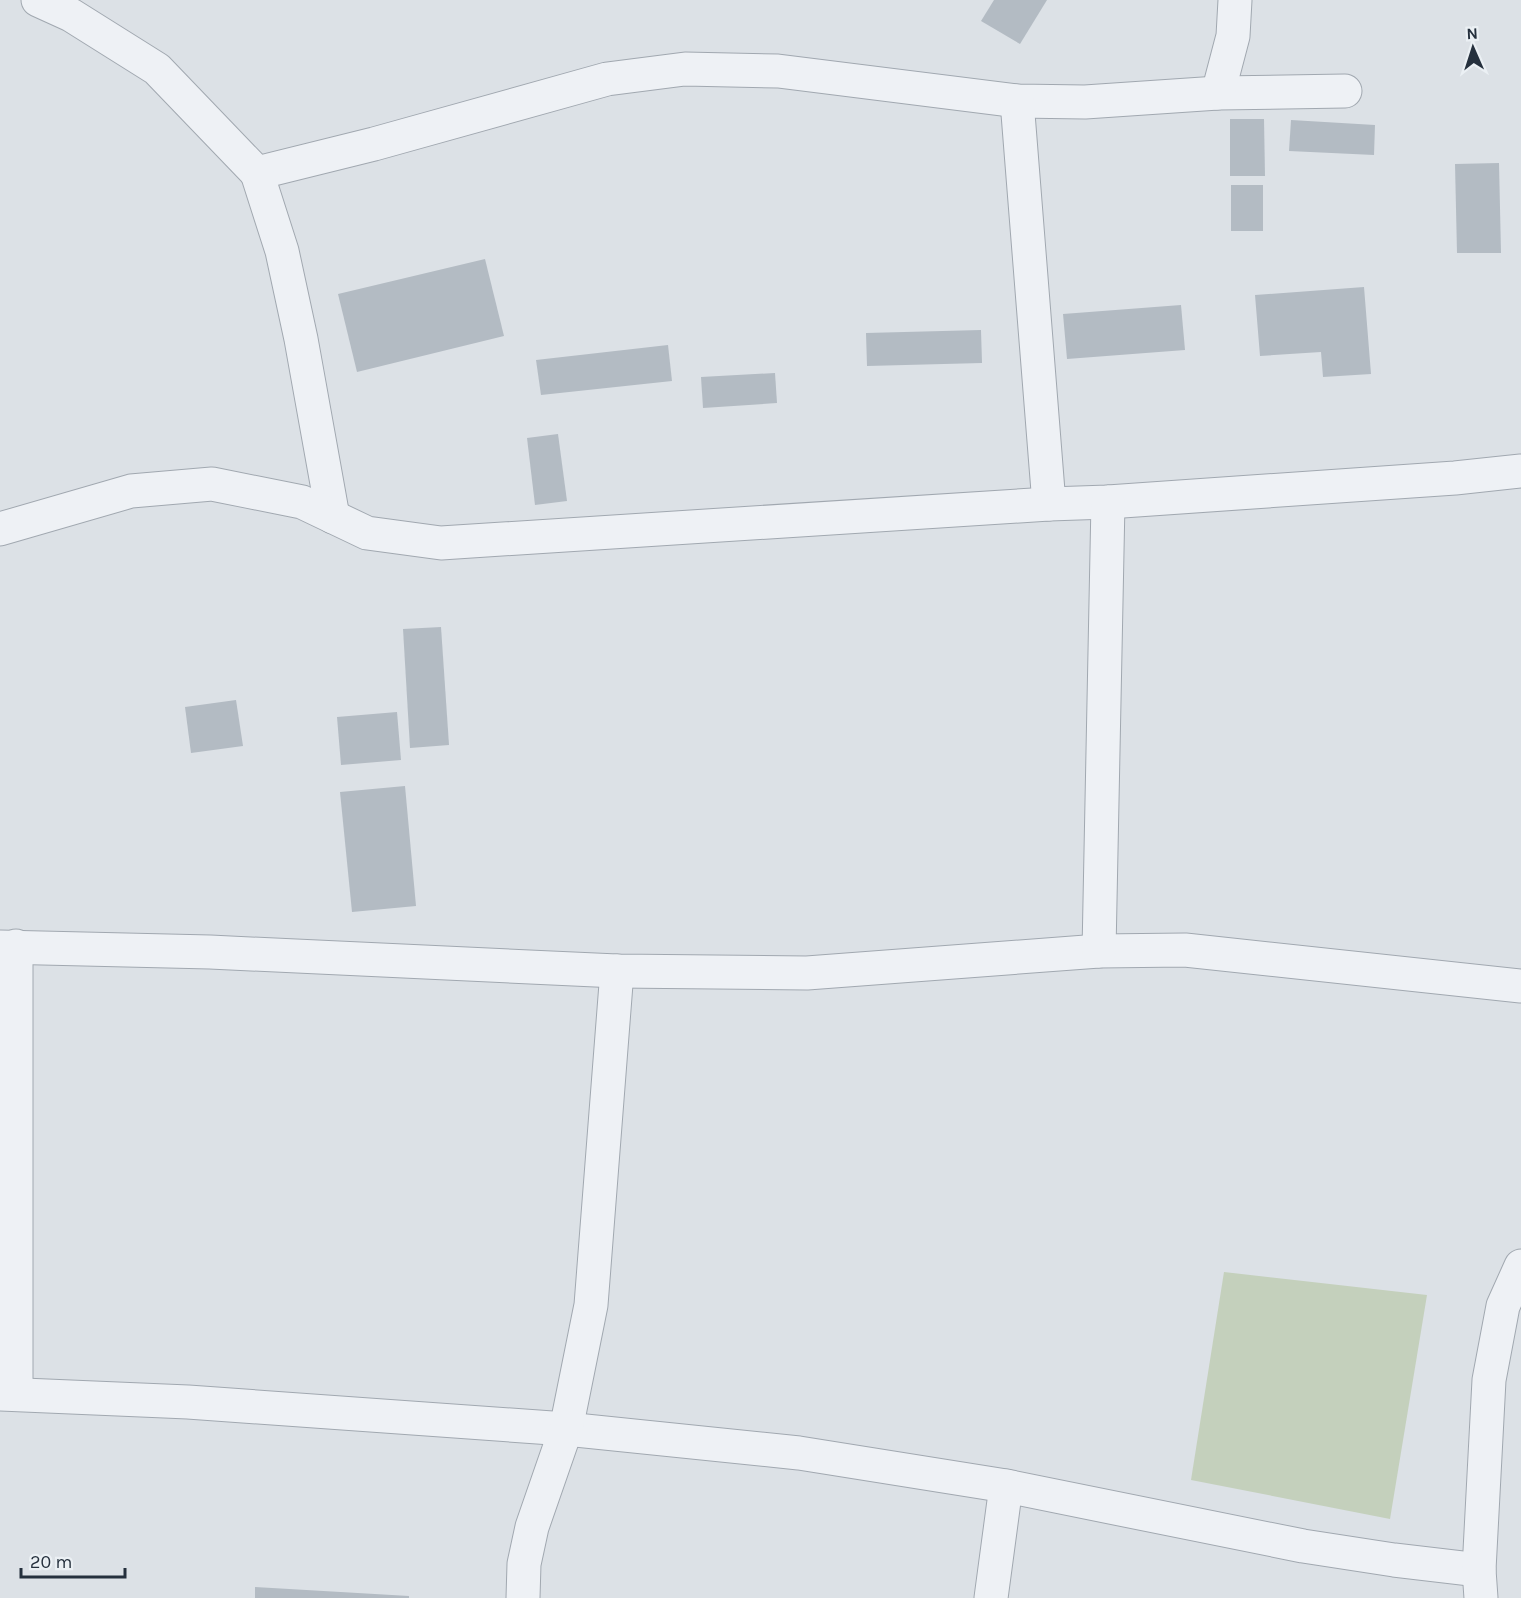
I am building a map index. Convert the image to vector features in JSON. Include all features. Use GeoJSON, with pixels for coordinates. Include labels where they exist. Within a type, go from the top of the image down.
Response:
{"type":"FeatureCollection","features":[{"type":"Feature","properties":{"kind":"street"},"geometry":{"type":"LineString","coordinates":[[38,0],[72,15],[156,69],[257,173],[282,252],[301,339],[333,517]]}},
{"type":"Feature","properties":{"kind":"street"},"geometry":{"type":"LineString","coordinates":[[1218,93],[1233,36],[1235,0]]}},
{"type":"Feature","properties":{"kind":"street"},"geometry":{"type":"LineString","coordinates":[[257,173],[374,144],[607,79],[685,69],[778,71],[1017,100],[1085,102],[1218,93],[1344,91]]}},
{"type":"Feature","properties":{"kind":"street"},"geometry":{"type":"LineString","coordinates":[[1017,100],[1049,504]]}},
{"type":"Feature","properties":{"kind":"street"},"geometry":{"type":"LineString","coordinates":[[0,529],[131,491],[213,484],[302,502],[367,533],[441,543],[1108,502],[1521,471]]}},
{"type":"Feature","properties":{"kind":"street"},"geometry":{"type":"LineString","coordinates":[[1099,951],[1108,502]]}},
{"type":"Feature","properties":{"kind":"street"},"geometry":{"type":"LineString","coordinates":[[1521,986],[1185,950],[1099,951],[807,973],[617,971],[210,952],[8,947],[8,1394],[188,1402],[566,1429],[799,1453],[1006,1486],[1303,1546],[1394,1560],[1480,1584],[1488,1380],[1503,1306],[1521,1266]]}},
{"type":"Feature","properties":{"kind":"street"},"geometry":{"type":"LineString","coordinates":[[523,1598],[524,1564],[532,1527],[566,1429],[591,1305],[617,971]]}},
{"type":"Feature","properties":{"kind":"street"},"geometry":{"type":"LineString","coordinates":[[991,1598],[1006,1486]]}},
{"type":"Feature","properties":{"kind":"green space"},"geometry":{"type":"Polygon","coordinates":[[[1224,1272],[1427,1295],[1390,1519],[1191,1480],[1224,1272]]]}},
{"type":"Feature","properties":{"kind":"building"},"geometry":{"type":"Polygon","coordinates":[[[994,0],[1047,0],[1020,44],[981,21],[994,0]]]}},
{"type":"Feature","properties":{"kind":"building"},"geometry":{"type":"Polygon","coordinates":[[[1230,119],[1264,119],[1265,176],[1230,176],[1230,119]]]}},
{"type":"Feature","properties":{"kind":"building"},"geometry":{"type":"Polygon","coordinates":[[[1291,120],[1375,125],[1374,155],[1289,151],[1291,120]]]}},
{"type":"Feature","properties":{"kind":"building"},"geometry":{"type":"Polygon","coordinates":[[[1499,163],[1501,253],[1457,253],[1455,164],[1499,163]]]}},
{"type":"Feature","properties":{"kind":"building"},"geometry":{"type":"Polygon","coordinates":[[[1231,185],[1263,185],[1263,231],[1231,231],[1231,185]]]}},
{"type":"Feature","properties":{"kind":"building"},"geometry":{"type":"Polygon","coordinates":[[[485,259],[504,336],[357,372],[338,294],[485,259]]]}},
{"type":"Feature","properties":{"kind":"building"},"geometry":{"type":"Polygon","coordinates":[[[1364,287],[1371,374],[1323,377],[1321,352],[1260,356],[1255,295],[1364,287]]]}},
{"type":"Feature","properties":{"kind":"building"},"geometry":{"type":"Polygon","coordinates":[[[1181,305],[1185,350],[1067,359],[1063,314],[1181,305]]]}},
{"type":"Feature","properties":{"kind":"building"},"geometry":{"type":"Polygon","coordinates":[[[981,330],[982,363],[867,366],[866,333],[981,330]]]}},
{"type":"Feature","properties":{"kind":"building"},"geometry":{"type":"Polygon","coordinates":[[[668,345],[672,381],[541,395],[536,360],[668,345]]]}},
{"type":"Feature","properties":{"kind":"building"},"geometry":{"type":"Polygon","coordinates":[[[775,373],[777,403],[703,408],[701,377],[775,373]]]}},
{"type":"Feature","properties":{"kind":"building"},"geometry":{"type":"Polygon","coordinates":[[[558,434],[567,501],[535,505],[527,438],[558,434]]]}},
{"type":"Feature","properties":{"kind":"building"},"geometry":{"type":"Polygon","coordinates":[[[441,627],[449,745],[410,748],[403,629],[441,627]]]}},
{"type":"Feature","properties":{"kind":"building"},"geometry":{"type":"Polygon","coordinates":[[[236,700],[243,746],[191,753],[185,707],[236,700]]]}},
{"type":"Feature","properties":{"kind":"building"},"geometry":{"type":"Polygon","coordinates":[[[397,712],[401,760],[341,765],[337,717],[397,712]]]}},
{"type":"Feature","properties":{"kind":"building"},"geometry":{"type":"Polygon","coordinates":[[[405,786],[416,906],[352,912],[340,792],[405,786]]]}},
{"type":"Feature","properties":{"kind":"building"},"geometry":{"type":"Polygon","coordinates":[[[255,1587],[409,1596],[409,1598],[255,1598],[255,1587]]]}}]}
